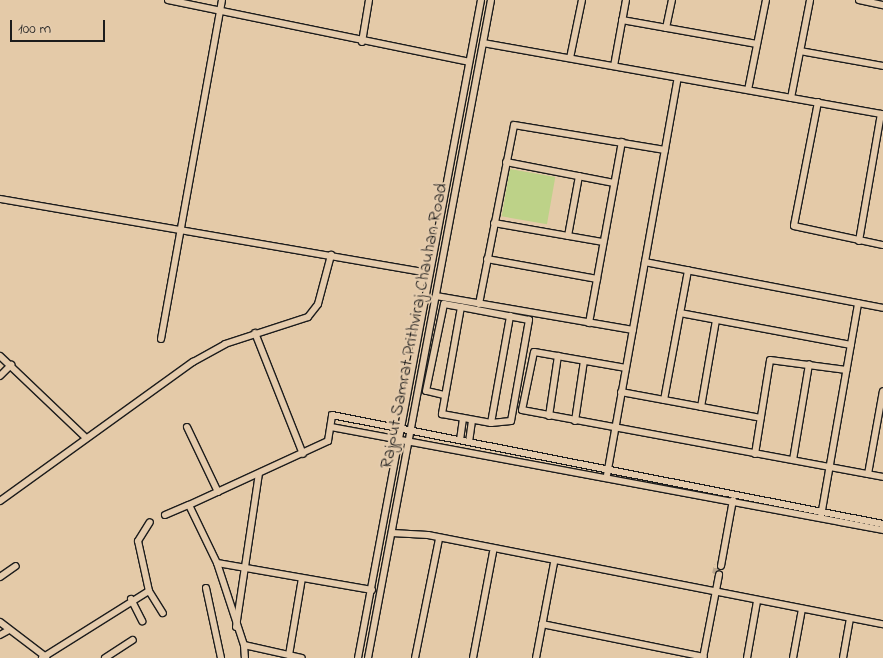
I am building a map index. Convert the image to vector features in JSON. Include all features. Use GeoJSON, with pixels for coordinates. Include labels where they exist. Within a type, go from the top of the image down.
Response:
{"type":"FeatureCollection","features":[{"type":"Feature","properties":{"kind":"street"},"geometry":{"type":"LineString","coordinates":[[168,0],[362,42],[470,62]]}},
{"type":"Feature","properties":{"kind":"street"},"geometry":{"type":"LineString","coordinates":[[160,339],[178,227],[222,0]]}},
{"type":"Feature","properties":{"kind":"street"},"geometry":{"type":"LineString","coordinates":[[362,42],[369,0]]}},
{"type":"Feature","properties":{"kind":"street","name":"Rajput Samrat Prithviraj Chauhan Road"},"geometry":{"type":"LineString","coordinates":[[358,658],[481,0]]}},
{"type":"Feature","properties":{"kind":"street","name":"Rajput Samrat Prithviraj Chauhan Road"},"geometry":{"type":"LineString","coordinates":[[368,658],[491,0]]}},
{"type":"Feature","properties":{"kind":"street"},"geometry":{"type":"LineString","coordinates":[[570,58],[582,0]]}},
{"type":"Feature","properties":{"kind":"street"},"geometry":{"type":"LineString","coordinates":[[614,66],[626,0]]}},
{"type":"Feature","properties":{"kind":"street"},"geometry":{"type":"LineString","coordinates":[[666,28],[672,0]]}},
{"type":"Feature","properties":{"kind":"street"},"geometry":{"type":"LineString","coordinates":[[748,90],[766,0]]}},
{"type":"Feature","properties":{"kind":"street"},"geometry":{"type":"LineString","coordinates":[[791,98],[810,0]]}},
{"type":"Feature","properties":{"kind":"street"},"geometry":{"type":"LineString","coordinates":[[860,0],[883,5]]}},
{"type":"Feature","properties":{"kind":"street"},"geometry":{"type":"LineString","coordinates":[[622,20],[757,44]]}},
{"type":"Feature","properties":{"kind":"street"},"geometry":{"type":"LineString","coordinates":[[483,43],[882,114],[859,241]]}},
{"type":"Feature","properties":{"kind":"street"},"geometry":{"type":"LineString","coordinates":[[800,51],[883,66]]}},
{"type":"Feature","properties":{"kind":"street"},"geometry":{"type":"LineString","coordinates":[[607,475],[678,78]]}},
{"type":"Feature","properties":{"kind":"street"},"geometry":{"type":"LineString","coordinates":[[818,102],[794,226],[883,245]]}},
{"type":"Feature","properties":{"kind":"street"},"geometry":{"type":"LineString","coordinates":[[479,304],[506,162],[510,130],[519,123],[665,150]]}},
{"type":"Feature","properties":{"kind":"street"},"geometry":{"type":"LineString","coordinates":[[589,323],[622,142]]}},
{"type":"Feature","properties":{"kind":"street"},"geometry":{"type":"LineString","coordinates":[[506,162],[614,183]]}},
{"type":"Feature","properties":{"kind":"street"},"geometry":{"type":"LineString","coordinates":[[568,236],[578,176]]}},
{"type":"Feature","properties":{"kind":"street"},"geometry":{"type":"LineString","coordinates":[[0,199],[178,227],[429,273]]}},
{"type":"Feature","properties":{"kind":"street"},"geometry":{"type":"LineString","coordinates":[[494,223],[604,242]]}},
{"type":"Feature","properties":{"kind":"street"},"geometry":{"type":"LineString","coordinates":[[0,501],[193,362],[255,333],[300,321],[315,310],[331,255]]}},
{"type":"Feature","properties":{"kind":"street"},"geometry":{"type":"LineString","coordinates":[[487,259],[597,279]]}},
{"type":"Feature","properties":{"kind":"street"},"geometry":{"type":"LineString","coordinates":[[645,262],[883,308]]}},
{"type":"Feature","properties":{"kind":"street"},"geometry":{"type":"LineString","coordinates":[[664,400],[688,270]]}},
{"type":"Feature","properties":{"kind":"street"},"geometry":{"type":"LineString","coordinates":[[436,296],[633,330]]}},
{"type":"Feature","properties":{"kind":"street"},"geometry":{"type":"LineString","coordinates":[[821,515],[858,303]]}},
{"type":"Feature","properties":{"kind":"street"},"geometry":{"type":"LineString","coordinates":[[444,395],[426,391],[440,306],[461,307],[510,316],[530,323],[510,423],[491,423],[442,414],[461,307]]}},
{"type":"Feature","properties":{"kind":"street"},"geometry":{"type":"LineString","coordinates":[[680,313],[851,345]]}},
{"type":"Feature","properties":{"kind":"street"},"geometry":{"type":"LineString","coordinates":[[491,423],[510,316]]}},
{"type":"Feature","properties":{"kind":"street"},"geometry":{"type":"LineString","coordinates":[[701,407],[716,320]]}},
{"type":"Feature","properties":{"kind":"street"},"geometry":{"type":"LineString","coordinates":[[255,333],[303,454]]}},
{"type":"Feature","properties":{"kind":"street"},"geometry":{"type":"LineString","coordinates":[[626,368],[532,353],[522,408],[574,421],[883,477]]}},
{"type":"Feature","properties":{"kind":"street"},"geometry":{"type":"LineString","coordinates":[[0,356],[86,438]]}},
{"type":"Feature","properties":{"kind":"street"},"geometry":{"type":"LineString","coordinates":[[549,416],[558,356]]}},
{"type":"Feature","properties":{"kind":"street"},"geometry":{"type":"LineString","coordinates":[[755,454],[770,360],[846,370]]}},
{"type":"Feature","properties":{"kind":"street"},"geometry":{"type":"LineString","coordinates":[[574,421],[584,361]]}},
{"type":"Feature","properties":{"kind":"street"},"geometry":{"type":"LineString","coordinates":[[793,460],[808,364]]}},
{"type":"Feature","properties":{"kind":"street"},"geometry":{"type":"LineString","coordinates":[[0,376],[11,365]]}},
{"type":"Feature","properties":{"kind":"street"},"geometry":{"type":"LineString","coordinates":[[868,474],[883,391]]}},
{"type":"Feature","properties":{"kind":"street"},"geometry":{"type":"LineString","coordinates":[[622,392],[761,418]]}},
{"type":"Feature","properties":{"kind":"street"},"geometry":{"type":"LineString","coordinates":[[165,515],[259,474],[328,441],[332,415],[460,440],[607,475]]}},
{"type":"Feature","properties":{"kind":"street"},"geometry":{"type":"LineString","coordinates":[[460,440],[463,419]]}},
{"type":"Feature","properties":{"kind":"street"},"geometry":{"type":"LineString","coordinates":[[469,442],[472,420]]}},
{"type":"Feature","properties":{"kind":"street"},"geometry":{"type":"LineString","coordinates":[[187,427],[218,492]]}},
{"type":"Feature","properties":{"kind":"street"},"geometry":{"type":"LineString","coordinates":[[330,427],[607,475],[821,515],[883,524]]}},
{"type":"Feature","properties":{"kind":"street"},"geometry":{"type":"LineString","coordinates":[[236,627],[259,474]]}},
{"type":"Feature","properties":{"kind":"street"},"geometry":{"type":"LineString","coordinates":[[719,565],[731,499]]}},
{"type":"Feature","properties":{"kind":"street"},"geometry":{"type":"LineString","coordinates":[[189,505],[217,563],[236,627],[244,645],[245,658]]}},
{"type":"Feature","properties":{"kind":"street"},"geometry":{"type":"LineString","coordinates":[[821,515],[883,530]]}},
{"type":"Feature","properties":{"kind":"street"},"geometry":{"type":"LineString","coordinates":[[150,522],[138,542],[149,591],[163,613]]}},
{"type":"Feature","properties":{"kind":"street"},"geometry":{"type":"LineString","coordinates":[[392,533],[405,533],[493,552],[883,624]]}},
{"type":"Feature","properties":{"kind":"street"},"geometry":{"type":"LineString","coordinates":[[415,658],[437,539]]}},
{"type":"Feature","properties":{"kind":"street"},"geometry":{"type":"LineString","coordinates":[[473,658],[493,552]]}},
{"type":"Feature","properties":{"kind":"street"},"geometry":{"type":"LineString","coordinates":[[217,563],[372,590]]}},
{"type":"Feature","properties":{"kind":"street"},"geometry":{"type":"LineString","coordinates":[[536,658],[554,563]]}},
{"type":"Feature","properties":{"kind":"street"},"geometry":{"type":"LineString","coordinates":[[0,577],[16,566]]}},
{"type":"Feature","properties":{"kind":"street"},"geometry":{"type":"LineString","coordinates":[[542,624],[704,657],[717,575]]}},
{"type":"Feature","properties":{"kind":"street"},"geometry":{"type":"LineString","coordinates":[[289,655],[302,578]]}},
{"type":"Feature","properties":{"kind":"street"},"geometry":{"type":"LineString","coordinates":[[206,588],[222,658]]}},
{"type":"Feature","properties":{"kind":"street"},"geometry":{"type":"LineString","coordinates":[[0,622],[44,657],[131,599],[149,591]]}},
{"type":"Feature","properties":{"kind":"street"},"geometry":{"type":"LineString","coordinates":[[131,599],[142,621]]}},
{"type":"Feature","properties":{"kind":"street"},"geometry":{"type":"LineString","coordinates":[[747,658],[757,601]]}},
{"type":"Feature","properties":{"kind":"street"},"geometry":{"type":"LineString","coordinates":[[793,658],[802,609]]}},
{"type":"Feature","properties":{"kind":"street"},"geometry":{"type":"LineString","coordinates":[[843,658],[850,619]]}},
{"type":"Feature","properties":{"kind":"street"},"geometry":{"type":"LineString","coordinates":[[0,635],[9,630]]}},
{"type":"Feature","properties":{"kind":"street"},"geometry":{"type":"LineString","coordinates":[[105,658],[133,640]]}},
{"type":"Feature","properties":{"kind":"street"},"geometry":{"type":"LineString","coordinates":[[244,645],[302,658]]}},
{"type":"Feature","properties":{"kind":"green space"},"geometry":{"type":"Polygon","coordinates":[[[510,169],[555,177],[547,224],[502,216],[510,169]]]}},
{"type":"Feature","properties":{"kind":"tunnel"},"geometry":{"type":"LineString","coordinates":[[715,574],[717,565]]}}]}
